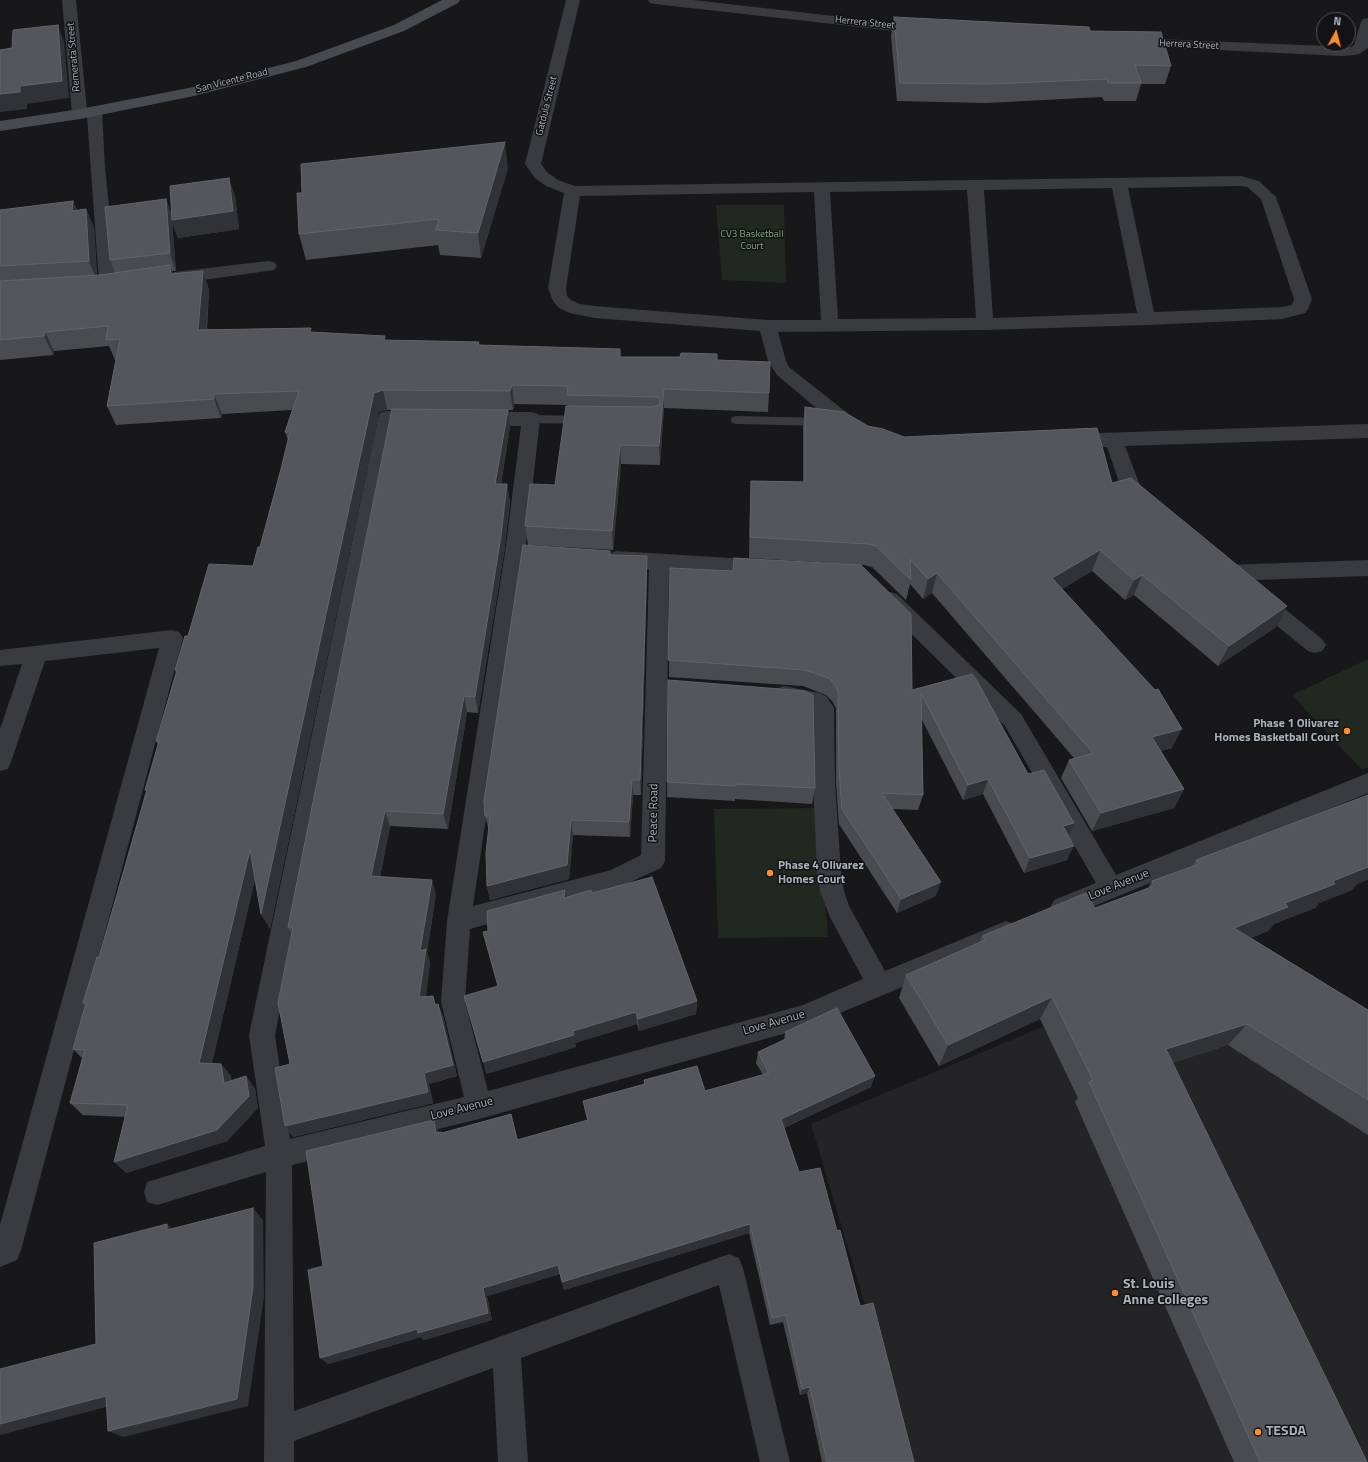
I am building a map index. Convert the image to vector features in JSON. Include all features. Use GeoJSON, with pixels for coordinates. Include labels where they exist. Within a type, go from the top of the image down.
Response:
{"type":"FeatureCollection","features":[{"type":"Feature","properties":{"kind":"main road","name":"San Vicente Road"},"geometry":{"type":"LineString","coordinates":[[0,126],[87,112],[194,91],[300,64],[399,28],[453,0]]}},
{"type":"Feature","properties":{"kind":"street","name":"Remerata Street"},"geometry":{"type":"LineString","coordinates":[[69,0],[116,286],[77,289]]}},
{"type":"Feature","properties":{"kind":"street","name":"Gatdula Street"},"geometry":{"type":"LineString","coordinates":[[573,0],[533,164],[540,175],[552,183],[573,191]]}},
{"type":"Feature","properties":{"kind":"street","name":"Herrera Street"},"geometry":{"type":"LineString","coordinates":[[655,0],[934,31]]}},
{"type":"Feature","properties":{"kind":"street","name":"Herrera Street"},"geometry":{"type":"LineString","coordinates":[[1123,42],[1342,52],[1354,51],[1361,47],[1368,22]]}},
{"type":"Feature","properties":{"kind":"street"},"geometry":{"type":"LineString","coordinates":[[1228,181],[1253,184],[1268,197],[1303,299],[1299,309],[1282,313],[985,324],[768,326],[594,312],[576,309],[565,304],[560,297],[557,288],[573,191],[1228,181]]}},
{"type":"Feature","properties":{"kind":"street"},"geometry":{"type":"LineString","coordinates":[[1119,183],[1147,318]]}},
{"type":"Feature","properties":{"kind":"street"},"geometry":{"type":"LineString","coordinates":[[975,184],[985,324]]}},
{"type":"Feature","properties":{"kind":"street"},"geometry":{"type":"LineString","coordinates":[[822,187],[830,326]]}},
{"type":"Feature","properties":{"kind":"street"},"geometry":{"type":"LineString","coordinates":[[161,280],[268,266]]}},
{"type":"Feature","properties":{"kind":"street"},"geometry":{"type":"LineString","coordinates":[[768,326],[775,356],[783,372],[844,423],[867,437]]}},
{"type":"Feature","properties":{"kind":"street"},"geometry":{"type":"LineString","coordinates":[[279,1462],[279,1155],[262,1035],[387,418],[440,418]]}},
{"type":"Feature","properties":{"kind":"street"},"geometry":{"type":"LineString","coordinates":[[463,419],[531,419],[515,553],[459,921],[453,1002],[479,1106]]}},
{"type":"Feature","properties":{"kind":"street"},"geometry":{"type":"LineString","coordinates":[[1051,442],[1368,431]]}},
{"type":"Feature","properties":{"kind":"street"},"geometry":{"type":"LineString","coordinates":[[1114,441],[1130,485],[1140,502],[1157,517]]}},
{"type":"Feature","properties":{"kind":"street"},"geometry":{"type":"LineString","coordinates":[[515,553],[538,554]]}},
{"type":"Feature","properties":{"kind":"street"},"geometry":{"type":"LineString","coordinates":[[598,558],[785,569]]}},
{"type":"Feature","properties":{"kind":"street","name":"Peace Road"},"geometry":{"type":"LineString","coordinates":[[459,921],[615,879],[653,861],[659,561]]}},
{"type":"Feature","properties":{"kind":"street"},"geometry":{"type":"LineString","coordinates":[[1315,645],[1220,568],[1368,568]]}},
{"type":"Feature","properties":{"kind":"street"},"geometry":{"type":"LineString","coordinates":[[875,585],[1013,720],[1111,888]]}},
{"type":"Feature","properties":{"kind":"street"},"geometry":{"type":"LineString","coordinates":[[0,658],[172,638],[7,1250],[0,1253]]}},
{"type":"Feature","properties":{"kind":"street"},"geometry":{"type":"LineString","coordinates":[[0,762],[36,655]]}},
{"type":"Feature","properties":{"kind":"street"},"geometry":{"type":"LineString","coordinates":[[657,686],[681,688]]}},
{"type":"Feature","properties":{"kind":"street"},"geometry":{"type":"LineString","coordinates":[[760,693],[812,699],[818,702],[823,708],[824,783],[829,872],[832,891],[838,909],[879,984]]}},
{"type":"Feature","properties":{"kind":"street","name":"Love Avenue"},"geometry":{"type":"LineString","coordinates":[[156,1192],[279,1155],[479,1106],[804,1016],[1368,783]]}},
{"type":"Feature","properties":{"kind":"street"},"geometry":{"type":"LineString","coordinates":[[280,1431],[729,1268],[775,1462]]}},
{"type":"Feature","properties":{"kind":"street"},"geometry":{"type":"LineString","coordinates":[[506,1348],[513,1462]]}},
{"type":"Feature","properties":{"kind":"lane"},"geometry":{"type":"LineString","coordinates":[[531,419],[600,420]]}},
{"type":"Feature","properties":{"kind":"lane"},"geometry":{"type":"LineString","coordinates":[[738,420],[844,423]]}},
{"type":"Feature","properties":{"kind":"shaded area","name":"St. Louis Anne Colleges"},"geometry":{"type":"Polygon","coordinates":[[[1240,944],[1368,1026],[1368,1462],[912,1462],[811,1124],[1240,944]]]}},
{"type":"Feature","properties":{"kind":"green space","name":"CV3 Basketball Court"},"geometry":{"type":"Polygon","coordinates":[[[716,205],[784,205],[786,283],[722,280],[716,205]]]}},
{"type":"Feature","properties":{"kind":"green space","name":"Phase 1 Olivarez Homes Basketball Court"},"geometry":{"type":"Polygon","coordinates":[[[1368,659],[1368,767],[1362,770],[1292,695],[1368,659]]]}},
{"type":"Feature","properties":{"kind":"green space","name":"Phase 4 Olivarez Homes Court"},"geometry":{"type":"Polygon","coordinates":[[[818,808],[828,937],[718,938],[714,809],[818,808]]]}},
{"type":"Feature","properties":{"kind":"building"},"geometry":{"type":"Polygon","coordinates":[[[894,17],[1089,27],[1090,31],[1161,32],[1171,66],[1135,65],[1141,83],[1108,83],[1107,79],[989,84],[900,83],[894,17]]]}},
{"type":"Feature","properties":{"kind":"building"},"geometry":{"type":"Polygon","coordinates":[[[58,25],[62,81],[20,86],[20,92],[0,94],[0,50],[12,48],[13,30],[58,25]]]}},
{"type":"Feature","properties":{"kind":"building"},"geometry":{"type":"Polygon","coordinates":[[[505,142],[478,233],[436,230],[439,219],[299,234],[297,193],[302,193],[301,164],[505,142]]]}},
{"type":"Feature","properties":{"kind":"building"},"geometry":{"type":"Polygon","coordinates":[[[229,178],[233,211],[172,220],[170,186],[229,178]]]}},
{"type":"Feature","properties":{"kind":"building"},"geometry":{"type":"Polygon","coordinates":[[[166,199],[170,253],[110,260],[105,207],[166,199]]]}},
{"type":"Feature","properties":{"kind":"building"},"geometry":{"type":"Polygon","coordinates":[[[73,201],[72,211],[86,209],[89,261],[0,266],[0,210],[73,201]]]}},
{"type":"Feature","properties":{"kind":"building"},"geometry":{"type":"Polygon","coordinates":[[[170,265],[171,274],[203,271],[198,330],[311,328],[310,332],[385,336],[384,340],[479,342],[478,345],[620,349],[620,357],[680,357],[681,353],[717,354],[717,360],[770,362],[769,393],[664,389],[659,446],[620,445],[612,531],[525,526],[530,484],[555,485],[566,406],[652,407],[659,405],[660,401],[658,397],[567,395],[568,386],[512,385],[510,391],[383,390],[374,393],[261,914],[250,850],[199,1063],[221,1064],[224,1083],[246,1076],[249,1096],[217,1130],[114,1162],[128,1105],[70,1103],[85,1050],[73,1049],[86,1003],[83,1003],[97,957],[99,957],[147,790],[145,790],[159,741],[156,741],[177,670],[175,670],[185,636],[188,636],[209,564],[253,566],[258,547],[260,547],[290,432],[285,432],[299,391],[214,394],[214,399],[107,406],[120,339],[106,340],[108,326],[45,332],[44,336],[0,340],[0,281],[100,275],[170,265]]]}},
{"type":"Feature","properties":{"kind":"building"},"geometry":{"type":"Polygon","coordinates":[[[805,407],[844,412],[868,426],[883,429],[904,437],[1097,428],[1112,483],[1131,478],[1287,606],[1229,646],[1142,575],[1134,580],[1100,550],[1052,578],[1155,690],[1158,689],[1182,729],[1152,737],[1184,789],[1101,813],[1069,760],[1093,753],[937,573],[928,579],[910,559],[911,580],[876,546],[868,544],[750,537],[751,481],[805,482],[805,407]]]}},
{"type":"Feature","properties":{"kind":"building"},"geometry":{"type":"Polygon","coordinates":[[[392,409],[508,410],[495,484],[507,484],[501,536],[475,697],[464,696],[443,814],[385,811],[371,876],[432,880],[420,951],[426,949],[419,997],[433,996],[435,1005],[438,1004],[453,1065],[424,1073],[428,1092],[285,1126],[275,1068],[290,1064],[278,1003],[293,927],[288,927],[392,409]]]}},
{"type":"Feature","properties":{"kind":"building"},"geometry":{"type":"Polygon","coordinates":[[[523,545],[610,551],[610,555],[647,556],[640,780],[632,780],[629,822],[571,820],[567,865],[487,886],[486,853],[490,816],[485,816],[484,801],[523,545]]]}},
{"type":"Feature","properties":{"kind":"building"},"geometry":{"type":"Polygon","coordinates":[[[734,558],[861,565],[911,614],[912,690],[972,674],[1028,774],[1044,770],[1074,823],[1063,826],[1074,846],[1030,858],[988,779],[968,785],[921,693],[923,795],[882,793],[941,882],[901,899],[842,809],[839,768],[838,692],[835,685],[829,678],[805,670],[668,660],[670,568],[733,571],[734,558]]]}},
{"type":"Feature","properties":{"kind":"building"},"geometry":{"type":"Polygon","coordinates":[[[668,680],[805,691],[813,695],[815,788],[736,784],[736,786],[667,782],[668,680]]]}},
{"type":"Feature","properties":{"kind":"building"},"geometry":{"type":"Polygon","coordinates":[[[1368,795],[1368,867],[1333,881],[1335,884],[1285,903],[1288,907],[1234,928],[1368,1010],[1368,1100],[1247,1024],[1166,1049],[1367,1462],[1260,1462],[1089,1082],[1093,1080],[1052,997],[948,1045],[906,975],[985,940],[982,936],[1086,893],[1095,908],[1154,886],[1152,881],[1199,864],[1196,860],[1368,795]]]}},
{"type":"Feature","properties":{"kind":"building"},"geometry":{"type":"Polygon","coordinates":[[[652,877],[697,1001],[638,1019],[636,1012],[573,1031],[574,1035],[483,1062],[464,996],[498,986],[483,932],[488,931],[487,911],[565,890],[564,898],[591,890],[592,893],[652,877]]]}},
{"type":"Feature","properties":{"kind":"building"},"geometry":{"type":"Polygon","coordinates":[[[837,1008],[875,1076],[781,1119],[799,1172],[820,1168],[837,1231],[840,1230],[860,1306],[873,1303],[914,1462],[827,1462],[810,1387],[802,1389],[786,1315],[772,1318],[750,1224],[562,1282],[558,1265],[483,1288],[488,1313],[418,1333],[417,1329],[320,1358],[308,1270],[323,1266],[306,1151],[434,1120],[436,1133],[442,1133],[511,1114],[517,1140],[588,1120],[583,1101],[645,1084],[644,1080],[697,1066],[705,1091],[769,1073],[758,1052],[788,1038],[785,1032],[837,1008]]]}},
{"type":"Feature","properties":{"kind":"building"},"geometry":{"type":"Polygon","coordinates":[[[253,1208],[253,1287],[237,1399],[108,1431],[106,1396],[0,1424],[0,1369],[96,1344],[94,1243],[167,1224],[167,1230],[253,1208]]]}},
{"type":"Feature","properties":{"kind":"place","name":"Phase 1 Olivarez Homes Basketball Court"},"geometry":{"type":"Point","coordinates":[1347,731]}},
{"type":"Feature","properties":{"kind":"place","name":"Phase 4 Olivarez Homes Court"},"geometry":{"type":"Point","coordinates":[770,873]}},
{"type":"Feature","properties":{"kind":"place","name":"St. Louis Anne Colleges"},"geometry":{"type":"Point","coordinates":[1115,1293]}},
{"type":"Feature","properties":{"kind":"place","name":"TESDA"},"geometry":{"type":"Point","coordinates":[1258,1432]}}]}
